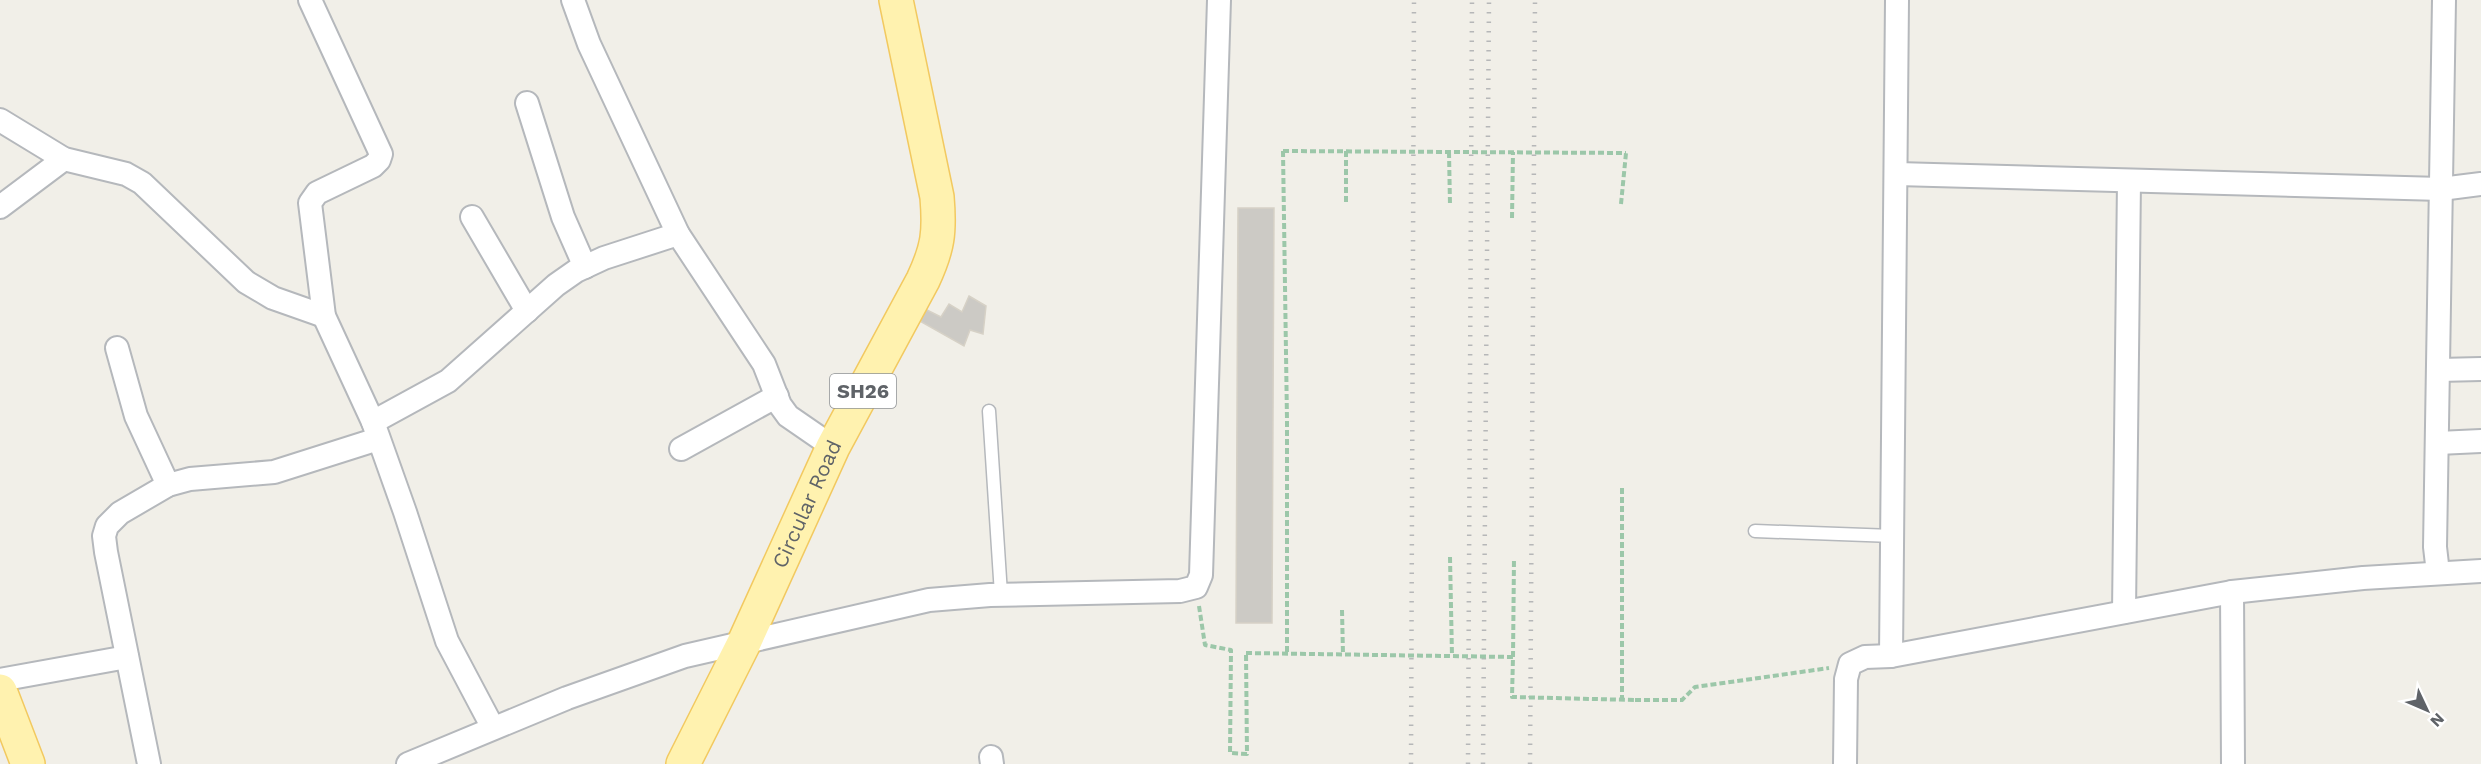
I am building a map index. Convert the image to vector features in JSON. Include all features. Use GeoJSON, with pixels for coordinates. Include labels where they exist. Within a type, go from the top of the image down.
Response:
{"type":"FeatureCollection","features":[{"type":"Feature","properties":{"kind":"main road","name":"Circular Road"},"geometry":{"type":"LineString","coordinates":[[683,764],[743,645],[833,447],[935,255],[940,225],[937,197],[896,0]]}},
{"type":"Feature","properties":{"kind":"main road"},"geometry":{"type":"LineString","coordinates":[[1,694],[28,764]]}},
{"type":"Feature","properties":{"kind":"street"},"geometry":{"type":"LineString","coordinates":[[310,0],[381,154],[374,166],[317,193],[310,203],[324,316],[376,431],[447,641],[493,728]]}},
{"type":"Feature","properties":{"kind":"street"},"geometry":{"type":"LineString","coordinates":[[573,0],[589,44],[678,234],[764,364],[788,416],[833,447]]}},
{"type":"Feature","properties":{"kind":"street"},"geometry":{"type":"LineString","coordinates":[[408,764],[445,757],[493,728],[626,675],[685,656],[743,645],[929,600],[1001,594],[1180,591],[1196,587],[1201,574],[1219,0]]}},
{"type":"Feature","properties":{"kind":"street"},"geometry":{"type":"LineString","coordinates":[[1891,656],[1897,0]]}},
{"type":"Feature","properties":{"kind":"street"},"geometry":{"type":"LineString","coordinates":[[2438,573],[2435,547],[2444,0]]}},
{"type":"Feature","properties":{"kind":"street"},"geometry":{"type":"LineString","coordinates":[[527,103],[563,218],[585,267]]}},
{"type":"Feature","properties":{"kind":"street"},"geometry":{"type":"LineString","coordinates":[[0,120],[64,159],[126,174],[142,183],[246,282],[273,298],[324,316]]}},
{"type":"Feature","properties":{"kind":"street"},"geometry":{"type":"LineString","coordinates":[[0,207],[64,159]]}},
{"type":"Feature","properties":{"kind":"street"},"geometry":{"type":"LineString","coordinates":[[1897,174],[2441,189],[2481,184]]}},
{"type":"Feature","properties":{"kind":"street"},"geometry":{"type":"LineString","coordinates":[[2124,612],[2129,181]]}},
{"type":"Feature","properties":{"kind":"street"},"geometry":{"type":"LineString","coordinates":[[471,217],[527,311]]}},
{"type":"Feature","properties":{"kind":"street"},"geometry":{"type":"LineString","coordinates":[[149,764],[104,536],[107,526],[120,513],[168,485],[190,479],[274,472],[376,431],[448,381],[556,285],[585,267],[678,234]]}},
{"type":"Feature","properties":{"kind":"street"},"geometry":{"type":"LineString","coordinates":[[117,348],[136,416],[168,485]]}},
{"type":"Feature","properties":{"kind":"street"},"geometry":{"type":"LineString","coordinates":[[2439,370],[2481,369]]}},
{"type":"Feature","properties":{"kind":"street"},"geometry":{"type":"LineString","coordinates":[[681,450],[777,396]]}},
{"type":"Feature","properties":{"kind":"street"},"geometry":{"type":"LineString","coordinates":[[2438,443],[2481,441]]}},
{"type":"Feature","properties":{"kind":"street"},"geometry":{"type":"LineString","coordinates":[[1845,764],[1846,679],[1850,664],[1865,657],[1891,656],[2232,592],[2481,571]]}},
{"type":"Feature","properties":{"kind":"street"},"geometry":{"type":"LineString","coordinates":[[2232,592],[2233,764]]}},
{"type":"Feature","properties":{"kind":"street"},"geometry":{"type":"LineString","coordinates":[[1,694],[127,657]]}},
{"type":"Feature","properties":{"kind":"lane"},"geometry":{"type":"LineString","coordinates":[[988,411],[1001,594]]}},
{"type":"Feature","properties":{"kind":"lane"},"geometry":{"type":"LineString","coordinates":[[1755,531],[1893,536]]}},
{"type":"Feature","properties":{"kind":"path"},"geometry":{"type":"LineString","coordinates":[[1287,653],[1287,420],[1283,151],[1626,153],[1622,204]]}},
{"type":"Feature","properties":{"kind":"path"},"geometry":{"type":"LineString","coordinates":[[1346,151],[1346,205]]}},
{"type":"Feature","properties":{"kind":"path"},"geometry":{"type":"LineString","coordinates":[[1449,152],[1450,205]]}},
{"type":"Feature","properties":{"kind":"path"},"geometry":{"type":"LineString","coordinates":[[1512,218],[1513,152]]}},
{"type":"Feature","properties":{"kind":"path"},"geometry":{"type":"LineString","coordinates":[[1622,488],[1622,699]]}},
{"type":"Feature","properties":{"kind":"path"},"geometry":{"type":"LineString","coordinates":[[1450,557],[1452,656]]}},
{"type":"Feature","properties":{"kind":"path"},"geometry":{"type":"LineString","coordinates":[[1514,558],[1512,698],[1682,700],[1695,687],[1850,664]]}},
{"type":"Feature","properties":{"kind":"path"},"geometry":{"type":"LineString","coordinates":[[1196,587],[1205,645],[1231,650],[1230,753],[1247,754],[1246,652],[1513,657]]}},
{"type":"Feature","properties":{"kind":"path"},"geometry":{"type":"LineString","coordinates":[[1342,610],[1343,654]]}},
{"type":"Feature","properties":{"kind":"building"},"geometry":{"type":"Polygon","coordinates":[[[1238,208],[1274,208],[1272,623],[1236,623],[1238,208]]]}},
{"type":"Feature","properties":{"kind":"building"},"geometry":{"type":"Polygon","coordinates":[[[969,296],[986,306],[983,334],[970,330],[964,346],[918,320],[925,309],[941,317],[949,304],[962,312],[969,296]]]}},
{"type":"Feature","properties":{"kind":"railway"},"geometry":{"type":"LineString","coordinates":[[1411,764],[1414,0]]}},
{"type":"Feature","properties":{"kind":"railway"},"geometry":{"type":"LineString","coordinates":[[1468,764],[1472,0]]}},
{"type":"Feature","properties":{"kind":"railway"},"geometry":{"type":"LineString","coordinates":[[1483,764],[1489,0]]}},
{"type":"Feature","properties":{"kind":"railway"},"geometry":{"type":"LineString","coordinates":[[1530,764],[1535,0]]}}]}
